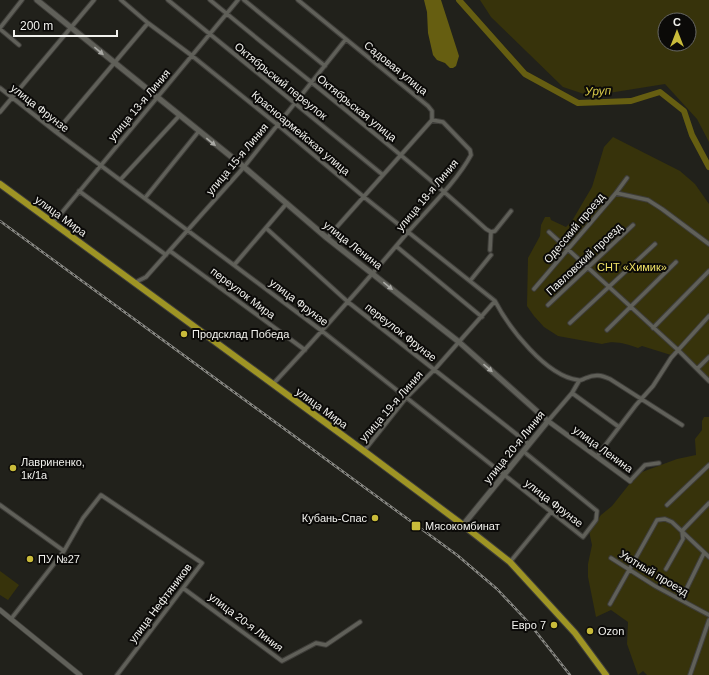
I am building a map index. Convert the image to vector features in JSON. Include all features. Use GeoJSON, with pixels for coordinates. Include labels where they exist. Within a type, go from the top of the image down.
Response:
{"type":"FeatureCollection","features":[{"type":"Feature","properties":{"kind":"main road","name":"улица Ленина"},"geometry":{"type":"LineString","coordinates":[[37,0],[287,203],[327,238],[459,342],[548,421]]}},
{"type":"Feature","properties":{"kind":"main road","name":"улица Мира"},"geometry":{"type":"LineString","coordinates":[[0,184],[54,222],[134,283],[364,451],[510,562],[575,633],[606,675]]}},
{"type":"Feature","properties":{"kind":"main road","name":"улица 20-я Линия"},"geometry":{"type":"LineString","coordinates":[[463,525],[548,421]]}},
{"type":"Feature","properties":{"kind":"street"},"geometry":{"type":"LineString","coordinates":[[19,45],[0,28],[22,0]]}},
{"type":"Feature","properties":{"kind":"street"},"geometry":{"type":"LineString","coordinates":[[0,112],[94,0]]}},
{"type":"Feature","properties":{"kind":"street","name":"Красноармейская улица"},"geometry":{"type":"LineString","coordinates":[[121,0],[495,301],[502,315],[518,337],[545,363],[562,376],[579,381]]}},
{"type":"Feature","properties":{"kind":"street","name":"Октябрьский переулок"},"geometry":{"type":"LineString","coordinates":[[168,0],[383,175]]}},
{"type":"Feature","properties":{"kind":"street","name":"Октябрьская улица"},"geometry":{"type":"LineString","coordinates":[[210,0],[401,155],[444,191],[486,230],[491,232]]}},
{"type":"Feature","properties":{"kind":"street","name":"улица 13-я Линия"},"geometry":{"type":"LineString","coordinates":[[54,222],[238,0]]}},
{"type":"Feature","properties":{"kind":"street"},"geometry":{"type":"LineString","coordinates":[[244,0],[325,66]]}},
{"type":"Feature","properties":{"kind":"street","name":"Садовая улица"},"geometry":{"type":"LineString","coordinates":[[298,0],[428,106],[432,111],[432,120]]}},
{"type":"Feature","properties":{"kind":"street"},"geometry":{"type":"LineString","coordinates":[[56,132],[148,23]]}},
{"type":"Feature","properties":{"kind":"street","name":"улица 15-я Линия"},"geometry":{"type":"LineString","coordinates":[[134,283],[146,277],[244,168],[346,40]]}},
{"type":"Feature","properties":{"kind":"street","name":"улица Фрунзе"},"geometry":{"type":"LineString","coordinates":[[0,88],[56,132],[322,330],[583,537],[596,520],[597,511],[523,451]]}},
{"type":"Feature","properties":{"kind":"street"},"geometry":{"type":"LineString","coordinates":[[121,179],[179,116]]}},
{"type":"Feature","properties":{"kind":"street"},"geometry":{"type":"LineString","coordinates":[[327,238],[432,120]]}},
{"type":"Feature","properties":{"kind":"street","name":"улица 18-я Линия"},"geometry":{"type":"LineString","coordinates":[[272,384],[305,350],[373,274],[444,191],[471,155],[470,150],[443,122],[432,120]]}},
{"type":"Feature","properties":{"kind":"street"},"geometry":{"type":"LineString","coordinates":[[145,198],[199,131]]}},
{"type":"Feature","properties":{"kind":"street","name":"Одесский проезд"},"geometry":{"type":"LineString","coordinates":[[534,289],[616,193],[627,178]]}},
{"type":"Feature","properties":{"kind":"street"},"geometry":{"type":"LineString","coordinates":[[79,191],[166,256]]}},
{"type":"Feature","properties":{"kind":"street"},"geometry":{"type":"LineString","coordinates":[[616,193],[648,200],[709,244]]}},
{"type":"Feature","properties":{"kind":"street"},"geometry":{"type":"LineString","coordinates":[[235,264],[287,203]]}},
{"type":"Feature","properties":{"kind":"street"},"geometry":{"type":"LineString","coordinates":[[490,250],[491,232],[495,231],[511,211]]}},
{"type":"Feature","properties":{"kind":"street","name":"Павловский проезд"},"geometry":{"type":"LineString","coordinates":[[548,305],[633,225]]}},
{"type":"Feature","properties":{"kind":"street","name":"переулок Фрунзе"},"geometry":{"type":"LineString","coordinates":[[266,228],[348,302],[529,444]]}},
{"type":"Feature","properties":{"kind":"street"},"geometry":{"type":"LineString","coordinates":[[550,232],[678,350],[709,381]]}},
{"type":"Feature","properties":{"kind":"street"},"geometry":{"type":"LineString","coordinates":[[570,322],[610,287],[655,244]]}},
{"type":"Feature","properties":{"kind":"street","name":"улица 18-я Линия"},"geometry":{"type":"LineString","coordinates":[[396,246],[482,317]]}},
{"type":"Feature","properties":{"kind":"street","name":"переулок Мира"},"geometry":{"type":"LineString","coordinates":[[170,251],[305,350]]}},
{"type":"Feature","properties":{"kind":"street"},"geometry":{"type":"LineString","coordinates":[[470,281],[491,255]]}},
{"type":"Feature","properties":{"kind":"street"},"geometry":{"type":"LineString","coordinates":[[607,330],[676,262]]}},
{"type":"Feature","properties":{"kind":"street"},"geometry":{"type":"LineString","coordinates":[[653,328],[709,271]]}},
{"type":"Feature","properties":{"kind":"street","name":"улица 19-я Линия"},"geometry":{"type":"LineString","coordinates":[[364,451],[406,398],[435,370],[495,301]]}},
{"type":"Feature","properties":{"kind":"street"},"geometry":{"type":"LineString","coordinates":[[597,456],[641,399],[653,386],[671,358],[709,316]]}},
{"type":"Feature","properties":{"kind":"street"},"geometry":{"type":"LineString","coordinates":[[697,370],[709,357]]}},
{"type":"Feature","properties":{"kind":"street"},"geometry":{"type":"LineString","coordinates":[[579,381],[593,375],[600,375],[619,384],[682,425]]}},
{"type":"Feature","properties":{"kind":"street","name":"улица 20-я Линия"},"geometry":{"type":"LineString","coordinates":[[548,421],[572,393],[579,381]]}},
{"type":"Feature","properties":{"kind":"street"},"geometry":{"type":"LineString","coordinates":[[572,393],[619,427]]}},
{"type":"Feature","properties":{"kind":"street","name":"улица Ленина"},"geometry":{"type":"LineString","coordinates":[[548,421],[630,481],[645,465],[659,463]]}},
{"type":"Feature","properties":{"kind":"street"},"geometry":{"type":"LineString","coordinates":[[667,505],[708,467]]}},
{"type":"Feature","properties":{"kind":"street","name":"улица Нефтяников"},"geometry":{"type":"LineString","coordinates":[[64,551],[83,518],[101,495],[202,563],[118,675]]}},
{"type":"Feature","properties":{"kind":"street"},"geometry":{"type":"LineString","coordinates":[[682,531],[709,503]]}},
{"type":"Feature","properties":{"kind":"street"},"geometry":{"type":"LineString","coordinates":[[0,505],[64,551],[11,619]]}},
{"type":"Feature","properties":{"kind":"street"},"geometry":{"type":"LineString","coordinates":[[510,562],[551,512]]}},
{"type":"Feature","properties":{"kind":"street"},"geometry":{"type":"LineString","coordinates":[[610,604],[657,520],[665,519],[672,522],[709,557]]}},
{"type":"Feature","properties":{"kind":"street"},"geometry":{"type":"LineString","coordinates":[[666,569],[683,539],[682,531]]}},
{"type":"Feature","properties":{"kind":"street"},"geometry":{"type":"LineString","coordinates":[[681,600],[704,553]]}},
{"type":"Feature","properties":{"kind":"street","name":"Уютный проезд"},"geometry":{"type":"LineString","coordinates":[[611,558],[654,586],[709,615]]}},
{"type":"Feature","properties":{"kind":"street","name":"улица 20-я Линия"},"geometry":{"type":"LineString","coordinates":[[184,588],[282,661],[316,643],[326,645],[360,622]]}},
{"type":"Feature","properties":{"kind":"street"},"geometry":{"type":"LineString","coordinates":[[0,610],[80,675]]}},
{"type":"Feature","properties":{"kind":"street"},"geometry":{"type":"LineString","coordinates":[[690,675],[709,620]]}},
{"type":"Feature","properties":{"kind":"green space"},"geometry":{"type":"Polygon","coordinates":[[[480,0],[709,0],[709,142],[697,119],[665,84],[590,96],[563,87],[491,17],[480,0]]]}},
{"type":"Feature","properties":{"kind":"green space","name":"СНТ «Химик»"},"geometry":{"type":"Polygon","coordinates":[[[613,137],[680,171],[695,184],[709,204],[709,384],[680,355],[678,351],[671,355],[642,346],[638,348],[616,342],[602,344],[558,336],[544,327],[527,306],[528,258],[540,236],[541,225],[545,217],[550,217],[551,220],[566,227],[572,221],[592,187],[604,147],[613,137]]]}},
{"type":"Feature","properties":{"kind":"green space"},"geometry":{"type":"Polygon","coordinates":[[[704,417],[709,417],[709,675],[647,675],[643,671],[638,675],[627,644],[628,622],[611,610],[596,617],[588,577],[588,564],[592,545],[589,531],[601,515],[612,506],[631,482],[642,472],[677,459],[696,455],[695,439],[702,430],[702,421],[704,417]]]}},
{"type":"Feature","properties":{"kind":"green space"},"geometry":{"type":"Polygon","coordinates":[[[0,571],[19,585],[8,600],[0,595],[0,571]]]}},
{"type":"Feature","properties":{"kind":"shaded area"},"geometry":{"type":"Polygon","coordinates":[[[424,0],[441,0],[459,56],[456,66],[453,68],[450,68],[445,63],[437,60],[433,55],[428,33],[427,12],[424,0]]]}},
{"type":"Feature","properties":{"kind":"waterway","name":"Уруп"},"geometry":{"type":"LineString","coordinates":[[459,0],[525,74],[578,103],[631,101],[660,92],[684,111],[692,135],[709,167]]}},
{"type":"Feature","properties":{"kind":"railway"},"geometry":{"type":"LineString","coordinates":[[0,221],[457,555],[497,589],[529,623],[570,675]]}},
{"type":"Feature","properties":{"kind":"place","name":"Продсклад Победа"},"geometry":{"type":"Point","coordinates":[184,334]}},
{"type":"Feature","properties":{"kind":"place","name":"Лавриненко, 1к/1а"},"geometry":{"type":"Point","coordinates":[13,468]}},
{"type":"Feature","properties":{"kind":"place","name":"Кубань-Спас"},"geometry":{"type":"Point","coordinates":[375,518]}},
{"type":"Feature","properties":{"kind":"place","name":"Мясокомбинат"},"geometry":{"type":"Point","coordinates":[416,526]}},
{"type":"Feature","properties":{"kind":"place","name":"ПУ №27"},"geometry":{"type":"Point","coordinates":[30,559]}},
{"type":"Feature","properties":{"kind":"place","name":"Евро 7"},"geometry":{"type":"Point","coordinates":[554,625]}},
{"type":"Feature","properties":{"kind":"place","name":"Ozon"},"geometry":{"type":"Point","coordinates":[590,631]}}]}
